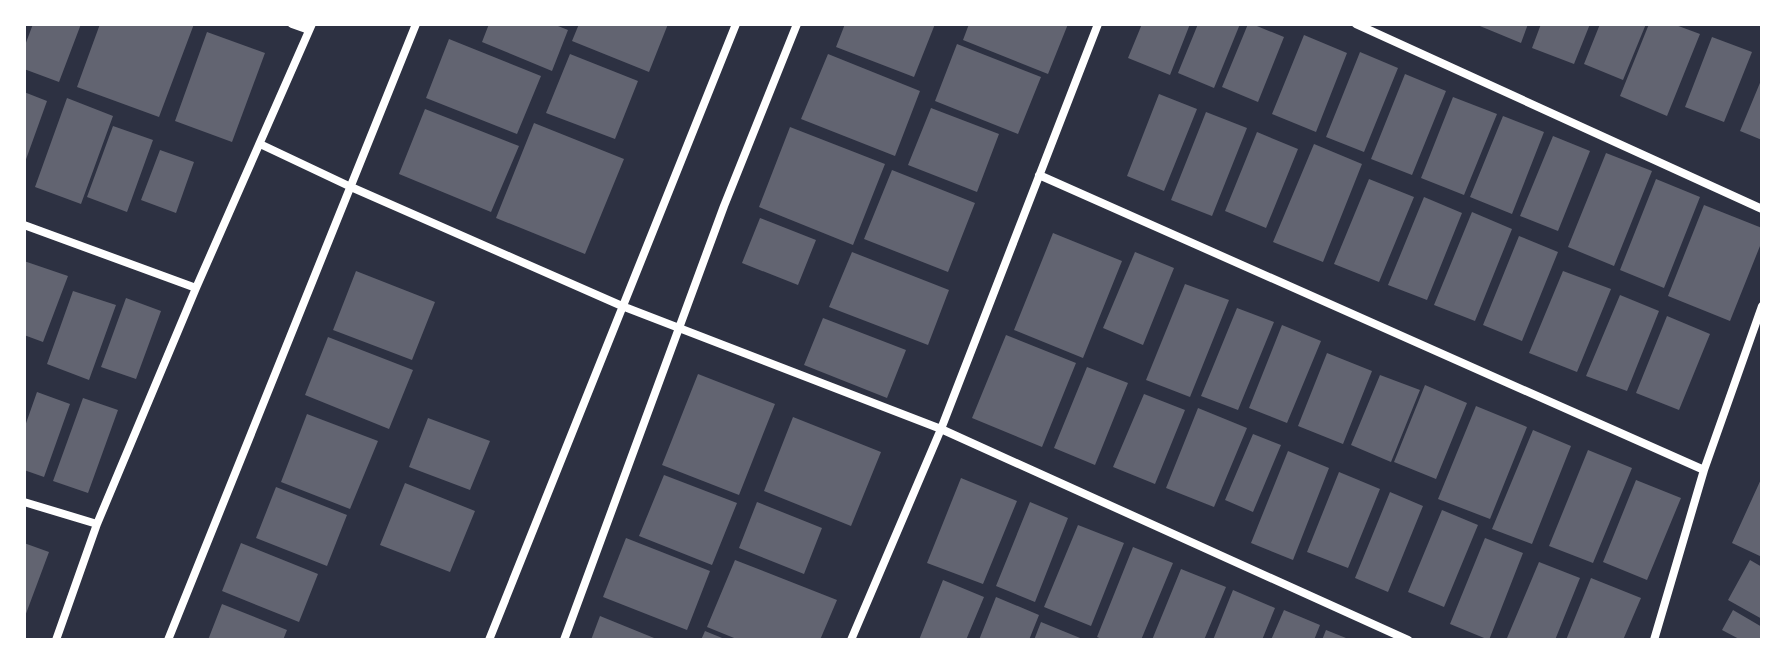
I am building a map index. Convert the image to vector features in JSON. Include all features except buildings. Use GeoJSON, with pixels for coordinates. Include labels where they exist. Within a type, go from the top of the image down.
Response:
{"type":"FeatureCollection","features":[{"type":"Feature","properties":{"kind":"street"},"geometry":{"type":"LineString","coordinates":[[56,640],[97,524],[196,288],[311,27],[292,24]]}},
{"type":"Feature","properties":{"kind":"street"},"geometry":{"type":"LineString","coordinates":[[168,640],[416,24]]}},
{"type":"Feature","properties":{"kind":"street"},"geometry":{"type":"LineString","coordinates":[[489,640],[736,24]]}},
{"type":"Feature","properties":{"kind":"street"},"geometry":{"type":"LineString","coordinates":[[564,640],[724,206],[797,24]]}},
{"type":"Feature","properties":{"kind":"street"},"geometry":{"type":"LineString","coordinates":[[851,640],[941,429],[1098,24]]}},
{"type":"Feature","properties":{"kind":"street"},"geometry":{"type":"LineString","coordinates":[[1356,24],[1762,209]]}},
{"type":"Feature","properties":{"kind":"street"},"geometry":{"type":"LineString","coordinates":[[260,144],[622,306],[941,429],[1408,640]]}},
{"type":"Feature","properties":{"kind":"street"},"geometry":{"type":"LineString","coordinates":[[1039,175],[1704,470]]}},
{"type":"Feature","properties":{"kind":"street"},"geometry":{"type":"LineString","coordinates":[[24,225],[196,288]]}},
{"type":"Feature","properties":{"kind":"street"},"geometry":{"type":"LineString","coordinates":[[1654,640],[1704,470],[1762,306]]}},
{"type":"Feature","properties":{"kind":"street"},"geometry":{"type":"LineString","coordinates":[[24,502],[97,524]]}}]}
